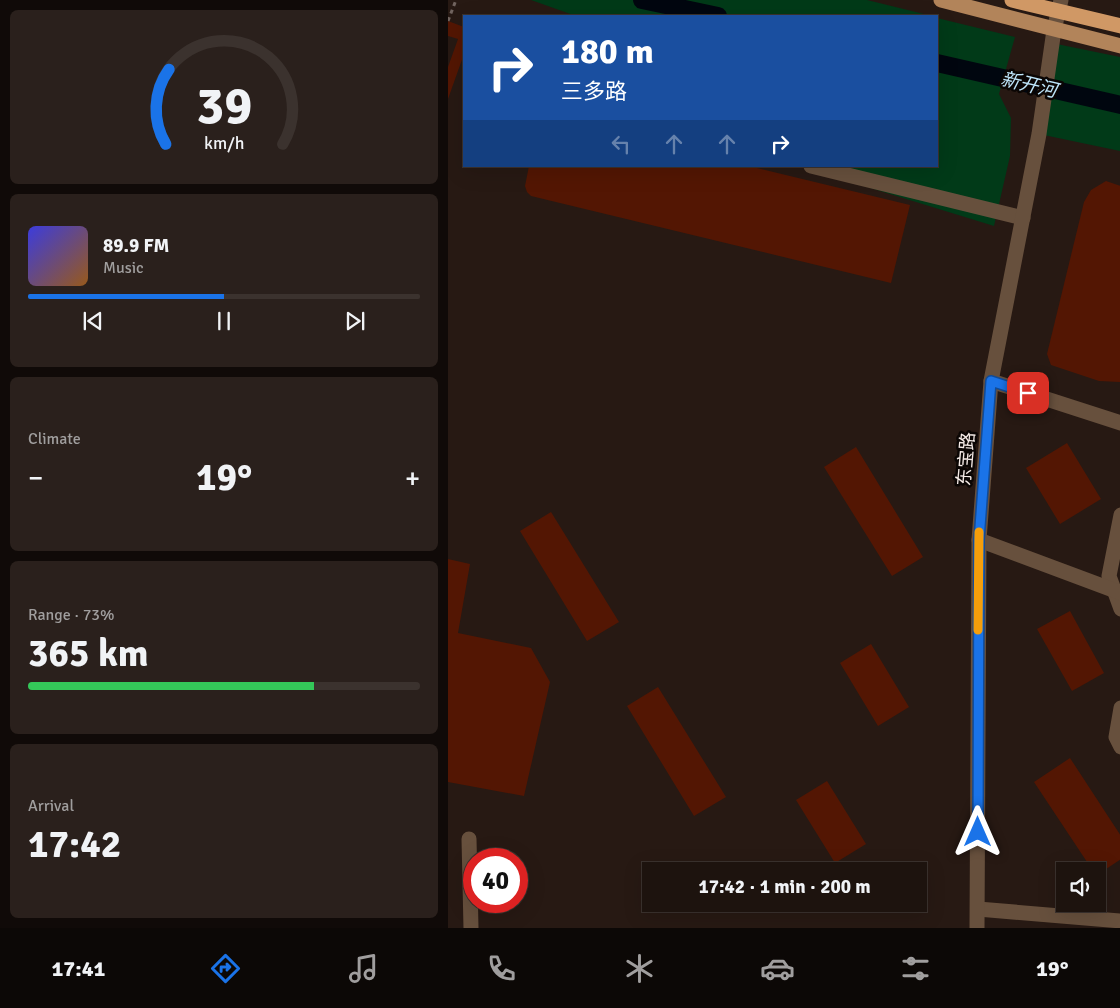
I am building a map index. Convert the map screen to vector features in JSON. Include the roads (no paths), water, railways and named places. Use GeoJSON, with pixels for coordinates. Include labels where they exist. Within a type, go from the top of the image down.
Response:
{"type":"FeatureCollection","features":[{"type":"Feature","properties":{"kind":"highway"},"geometry":{"type":"LineString","coordinates":[[1012,0],[1120,26]]}},
{"type":"Feature","properties":{"kind":"main road"},"geometry":{"type":"LineString","coordinates":[[941,0],[1120,46]]}},
{"type":"Feature","properties":{"kind":"street","name":"东宝路"},"geometry":{"type":"LineString","coordinates":[[977,928],[979,540],[991,381],[1023,218],[1048,77],[1054,30],[1061,0]]}},
{"type":"Feature","properties":{"kind":"street"},"geometry":{"type":"LineString","coordinates":[[815,167],[1023,218]]}},
{"type":"Feature","properties":{"kind":"street"},"geometry":{"type":"LineString","coordinates":[[991,381],[1120,422]]}},
{"type":"Feature","properties":{"kind":"street"},"geometry":{"type":"LineString","coordinates":[[1120,515],[1109,576],[1117,592],[1120,609]]}},
{"type":"Feature","properties":{"kind":"street"},"geometry":{"type":"LineString","coordinates":[[979,540],[1117,592]]}},
{"type":"Feature","properties":{"kind":"street"},"geometry":{"type":"LineString","coordinates":[[1120,708],[1116,737],[1120,747]]}},
{"type":"Feature","properties":{"kind":"street"},"geometry":{"type":"LineString","coordinates":[[469,839],[472,928]]}},
{"type":"Feature","properties":{"kind":"street"},"geometry":{"type":"LineString","coordinates":[[978,910],[1120,921]]}},
{"type":"Feature","properties":{"kind":"waterway","name":"新开河"},"geometry":{"type":"LineString","coordinates":[[642,0],[713,15]]}},
{"type":"Feature","properties":{"kind":"waterway","name":"新开河"},"geometry":{"type":"LineString","coordinates":[[938,63],[1121,105]]}}]}
